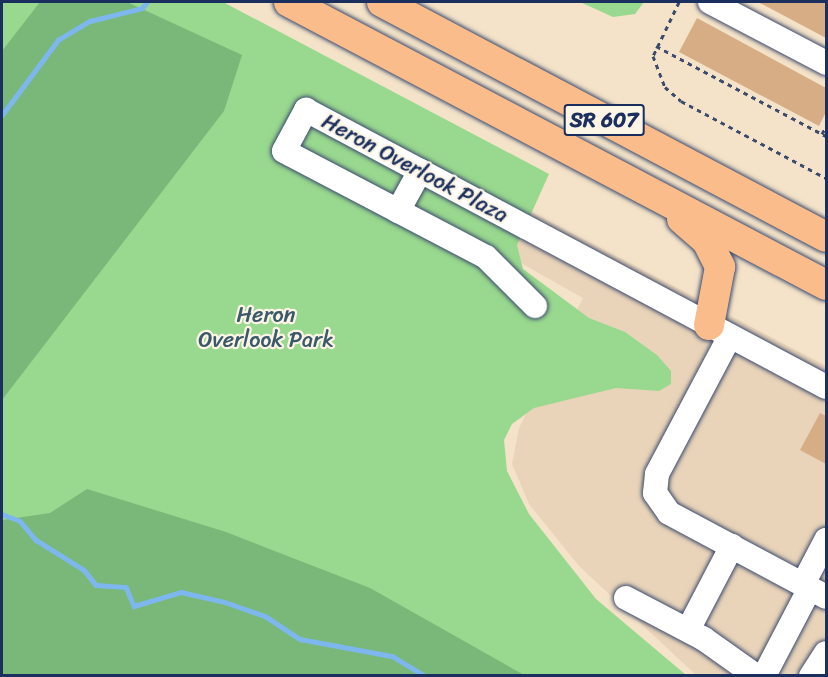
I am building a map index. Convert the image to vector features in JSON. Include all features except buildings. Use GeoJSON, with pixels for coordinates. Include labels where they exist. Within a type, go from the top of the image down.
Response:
{"type":"FeatureCollection","features":[{"type":"Feature","properties":{"kind":"main road","name":"SR 607"},"geometry":{"type":"LineString","coordinates":[[289,2],[826,285]]}},
{"type":"Feature","properties":{"kind":"main road","name":"SR 607"},"geometry":{"type":"LineString","coordinates":[[382,2],[826,237]]}},
{"type":"Feature","properties":{"kind":"main road"},"geometry":{"type":"LineString","coordinates":[[654,195],[707,241],[720,267],[720,331]]}},
{"type":"Feature","properties":{"kind":"street"},"geometry":{"type":"LineString","coordinates":[[710,2],[826,63]]}},
{"type":"Feature","properties":{"kind":"street","name":"Heron Overlook Plaza"},"geometry":{"type":"LineString","coordinates":[[534,306],[486,257],[284,151],[306,110],[826,387]]}},
{"type":"Feature","properties":{"kind":"street"},"geometry":{"type":"LineString","coordinates":[[399,211],[420,171]]}},
{"type":"Feature","properties":{"kind":"street"},"geometry":{"type":"LineString","coordinates":[[720,331],[654,481],[659,503],[669,513],[813,590]]}},
{"type":"Feature","properties":{"kind":"street"},"geometry":{"type":"LineString","coordinates":[[764,675],[813,590],[826,540]]}},
{"type":"Feature","properties":{"kind":"street"},"geometry":{"type":"LineString","coordinates":[[688,630],[732,546]]}},
{"type":"Feature","properties":{"kind":"street"},"geometry":{"type":"LineString","coordinates":[[626,598],[688,630],[756,675]]}},
{"type":"Feature","properties":{"kind":"street"},"geometry":{"type":"LineString","coordinates":[[811,675],[826,653]]}},
{"type":"Feature","properties":{"kind":"path"},"geometry":{"type":"LineString","coordinates":[[679,2],[656,46],[657,71],[681,101],[826,178]]}},
{"type":"Feature","properties":{"kind":"path"},"geometry":{"type":"LineString","coordinates":[[656,46],[824,135],[826,126]]}},
{"type":"Feature","properties":{"kind":"shaded area"},"geometry":{"type":"Polygon","coordinates":[[[528,210],[826,366],[826,675],[696,675],[579,566],[529,504],[512,464],[519,428],[583,298],[505,254],[528,210]]]}},
{"type":"Feature","properties":{"kind":"green space","name":"Heron Overlook Park"},"geometry":{"type":"Polygon","coordinates":[[[2,2],[223,2],[549,174],[517,245],[523,269],[589,318],[625,332],[657,355],[671,371],[671,384],[659,391],[616,388],[534,408],[512,424],[504,440],[507,471],[529,514],[596,599],[686,675],[2,675],[2,2]]]}},
{"type":"Feature","properties":{"kind":"green space"},"geometry":{"type":"Polygon","coordinates":[[[40,2],[127,2],[242,55],[224,111],[2,400],[2,51],[40,2]]]}},
{"type":"Feature","properties":{"kind":"green space"},"geometry":{"type":"Polygon","coordinates":[[[580,2],[644,2],[635,14],[613,17],[580,2]]]}},
{"type":"Feature","properties":{"kind":"green space"},"geometry":{"type":"Polygon","coordinates":[[[87,489],[226,532],[370,588],[524,675],[2,675],[2,520],[50,513],[87,489]]]}},
{"type":"Feature","properties":{"kind":"waterway"},"geometry":{"type":"LineString","coordinates":[[2,115],[58,40],[90,21],[142,8],[147,2]]}},
{"type":"Feature","properties":{"kind":"waterway"},"geometry":{"type":"LineString","coordinates":[[2,514],[20,521],[36,540],[84,570],[96,585],[126,587],[134,606],[181,592],[225,602],[265,616],[300,639],[392,656],[425,676]]}}]}
